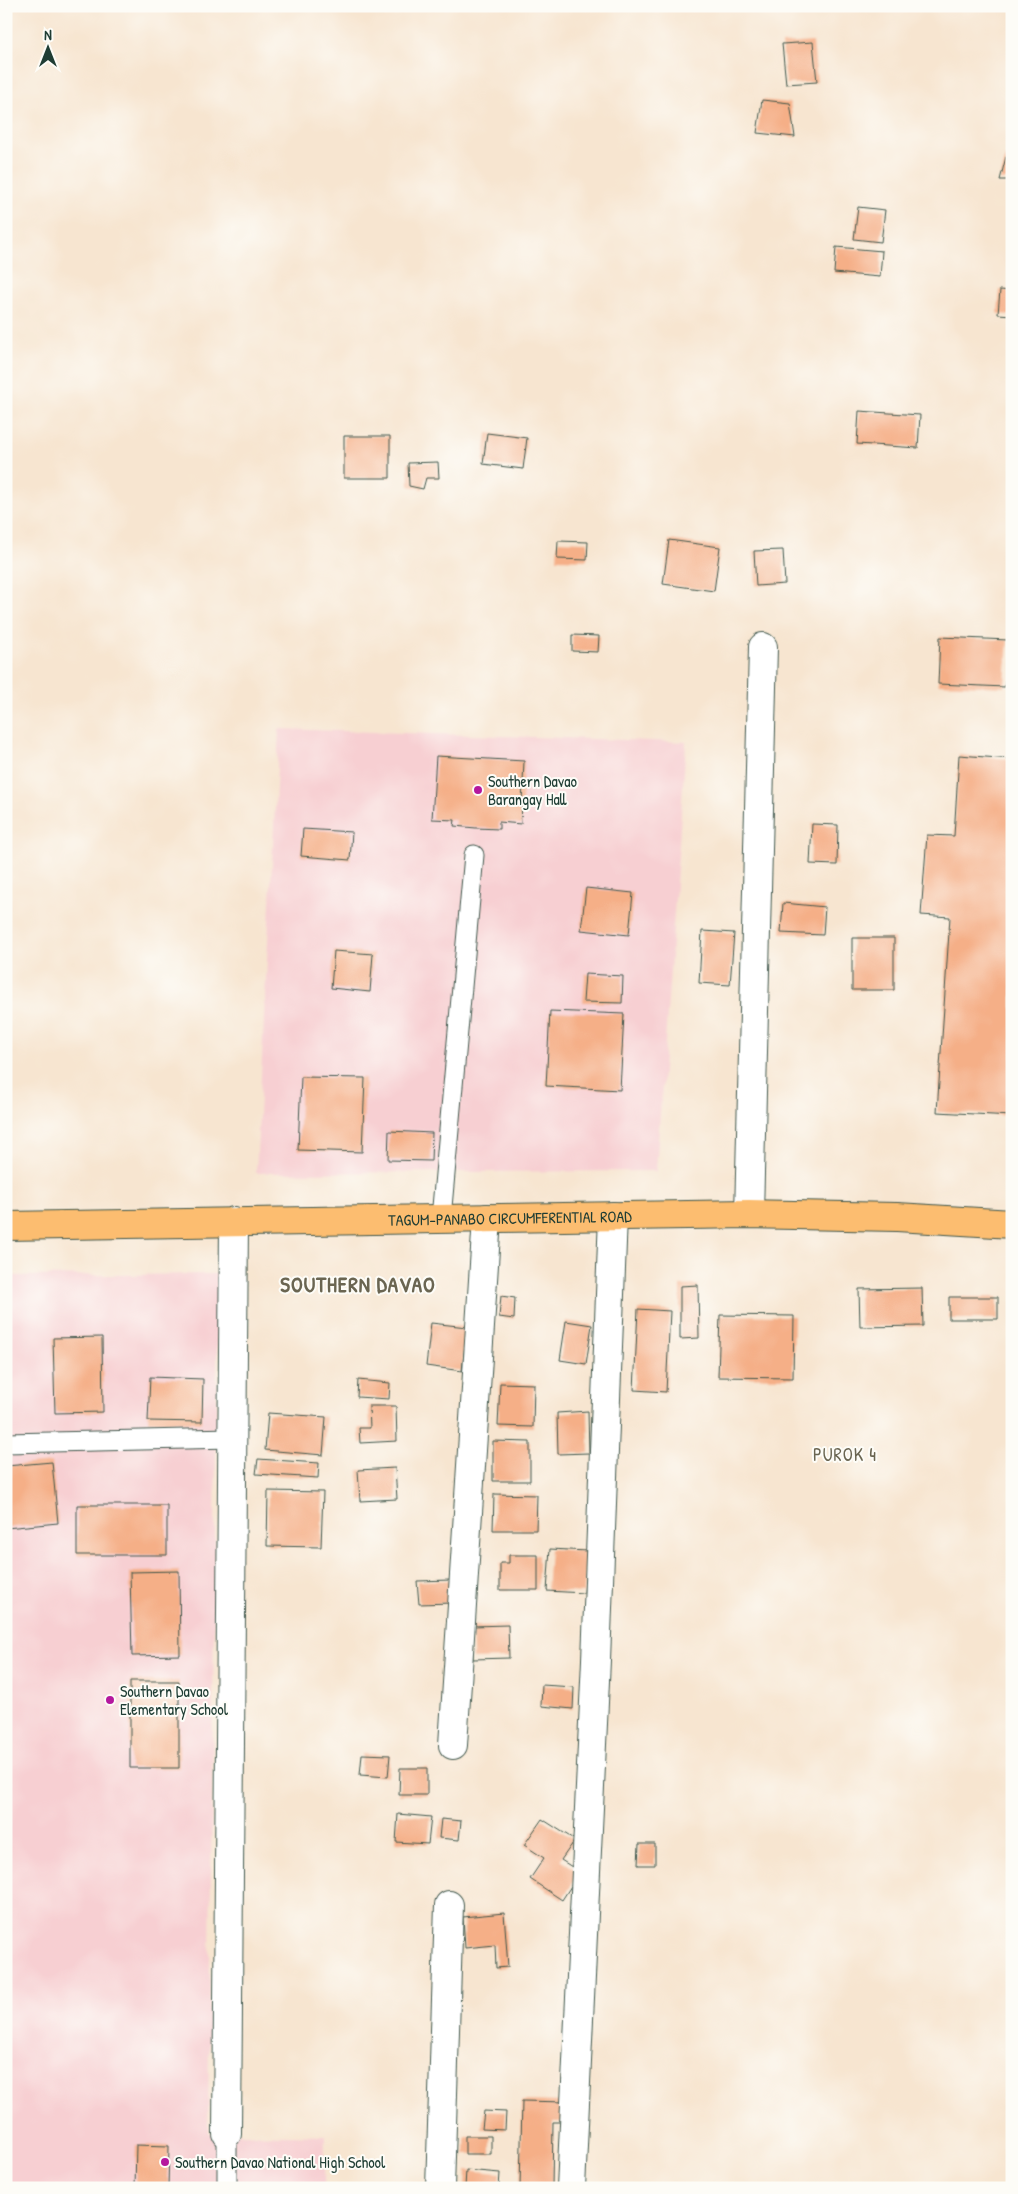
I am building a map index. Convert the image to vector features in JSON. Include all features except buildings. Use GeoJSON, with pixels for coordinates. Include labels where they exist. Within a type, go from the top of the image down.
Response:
{"type":"FeatureCollection","features":[{"type":"Feature","properties":{"kind":"main road","name":"TAGUM-PANABO CIRCUMFERENTIAL ROAD"},"geometry":{"type":"LineString","coordinates":[[6,1226],[750,1214],[897,1217],[1012,1224]]}},
{"type":"Feature","properties":{"kind":"street"},"geometry":{"type":"LineString","coordinates":[[750,1214],[763,647]]}},
{"type":"Feature","properties":{"kind":"street"},"geometry":{"type":"LineString","coordinates":[[571,2188],[596,1670],[613,1216]]}},
{"type":"Feature","properties":{"kind":"street"},"geometry":{"type":"LineString","coordinates":[[453,1745],[486,1218]]}},
{"type":"Feature","properties":{"kind":"street"},"geometry":{"type":"LineString","coordinates":[[227,2134],[234,1221]]}},
{"type":"Feature","properties":{"kind":"street"},"geometry":{"type":"LineString","coordinates":[[440,2188],[448,1905]]}},
{"type":"Feature","properties":{"kind":"lane"},"geometry":{"type":"LineString","coordinates":[[441,1218],[474,855]]}},
{"type":"Feature","properties":{"kind":"lane"},"geometry":{"type":"LineString","coordinates":[[6,1443],[232,1438]]}},
{"type":"Feature","properties":{"kind":"lane"},"geometry":{"type":"LineString","coordinates":[[227,2134],[227,2188]]}},
{"type":"Feature","properties":{"kind":"shaded area"},"geometry":{"type":"Polygon","coordinates":[[[279,729],[686,742],[656,1171],[256,1173],[279,729]]]}},
{"type":"Feature","properties":{"kind":"shaded area","name":"Southern Davao Elementary School"},"geometry":{"type":"Polygon","coordinates":[[[218,1274],[208,2133],[325,2136],[324,2188],[6,2188],[6,1276],[218,1274]]]}},
{"type":"Feature","properties":{"kind":"place","name":"Southern Davao Barangay Hall"},"geometry":{"type":"Point","coordinates":[478,790]}},
{"type":"Feature","properties":{"kind":"place","name":"Southern Davao Elementary School"},"geometry":{"type":"Point","coordinates":[110,1700]}},
{"type":"Feature","properties":{"kind":"place","name":"Southern Davao National High School"},"geometry":{"type":"Point","coordinates":[165,2162]}},
{"type":"Feature","properties":{"kind":"district","name":"SOUTHERN DAVAO"},"geometry":{"type":"Point","coordinates":[358,1285]}},
{"type":"Feature","properties":{"kind":"district","name":"PUROK 4"},"geometry":{"type":"Point","coordinates":[845,1455]}}]}
